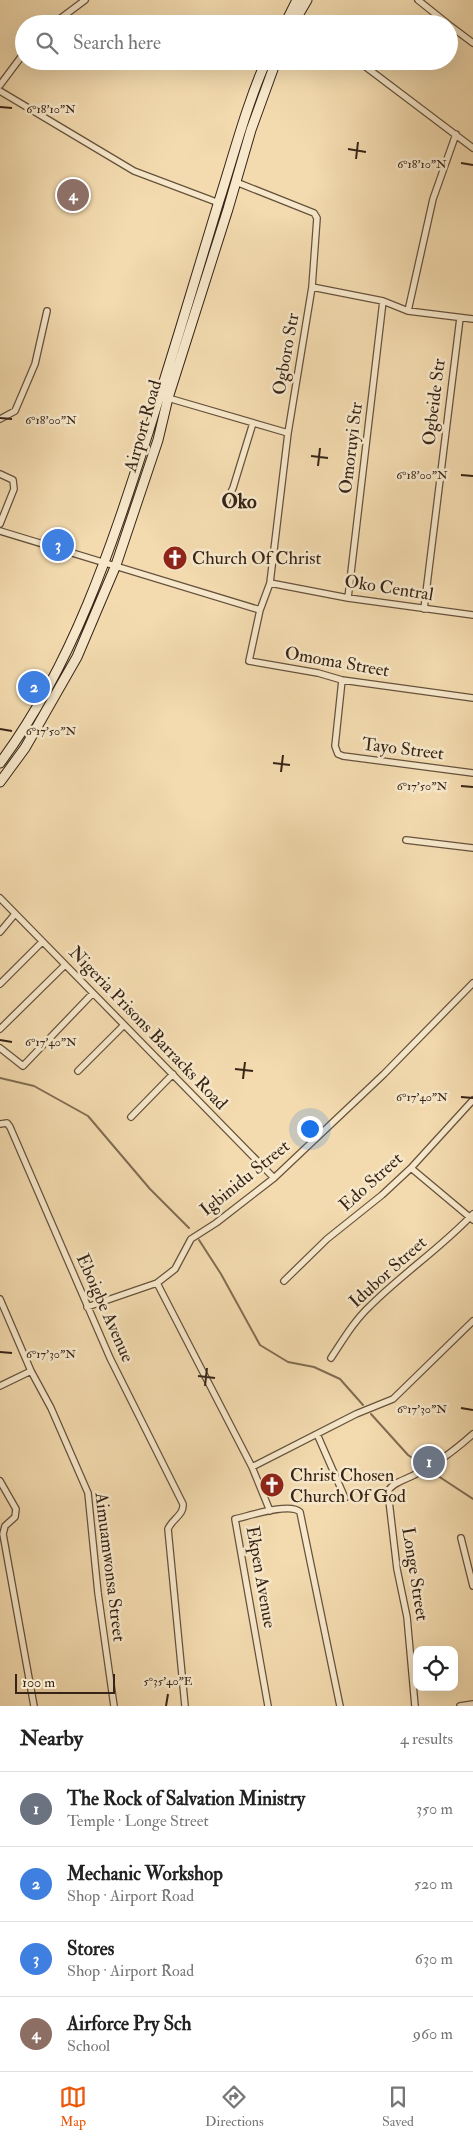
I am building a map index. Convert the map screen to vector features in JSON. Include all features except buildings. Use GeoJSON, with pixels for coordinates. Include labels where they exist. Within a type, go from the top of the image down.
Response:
{"type":"FeatureCollection","features":[{"type":"Feature","properties":{"kind":"main road"},"geometry":{"type":"LineString","coordinates":[[290,15],[297,0]]}},
{"type":"Feature","properties":{"kind":"main road"},"geometry":{"type":"LineString","coordinates":[[298,15],[307,0]]}},
{"type":"Feature","properties":{"kind":"main road","name":"Airport Road"},"geometry":{"type":"LineString","coordinates":[[0,763],[15,743],[68,652],[104,563],[150,426],[241,126],[263,70]]}},
{"type":"Feature","properties":{"kind":"main road","name":"Airport Road"},"geometry":{"type":"LineString","coordinates":[[0,782],[25,748],[77,657],[116,565],[158,440],[168,398],[236,182],[250,130],[273,70]]}},
{"type":"Feature","properties":{"kind":"street"},"geometry":{"type":"LineString","coordinates":[[65,15],[85,0]]}},
{"type":"Feature","properties":{"kind":"street"},"geometry":{"type":"LineString","coordinates":[[418,0],[437,15]]}},
{"type":"Feature","properties":{"kind":"street"},"geometry":{"type":"LineString","coordinates":[[458,31],[473,43]]}},
{"type":"Feature","properties":{"kind":"street"},"geometry":{"type":"LineString","coordinates":[[0,85],[15,65]]}},
{"type":"Feature","properties":{"kind":"street"},"geometry":{"type":"LineString","coordinates":[[370,70],[473,148]]}},
{"type":"Feature","properties":{"kind":"street"},"geometry":{"type":"LineString","coordinates":[[0,92],[134,171],[219,203]]}},
{"type":"Feature","properties":{"kind":"street"},"geometry":{"type":"LineString","coordinates":[[408,311],[433,199],[456,134]]}},
{"type":"Feature","properties":{"kind":"street","name":"Ogboro Str"},"geometry":{"type":"LineString","coordinates":[[236,182],[314,213],[317,218],[312,287],[288,433],[270,583]]}},
{"type":"Feature","properties":{"kind":"street"},"geometry":{"type":"LineString","coordinates":[[312,287],[383,301],[408,311],[473,320]]}},
{"type":"Feature","properties":{"kind":"street","name":"Omoruyi Str"},"geometry":{"type":"LineString","coordinates":[[348,598],[383,301]]}},
{"type":"Feature","properties":{"kind":"street"},"geometry":{"type":"LineString","coordinates":[[0,419],[15,411],[35,364],[47,311]]}},
{"type":"Feature","properties":{"kind":"street","name":"Ogbeide Str"},"geometry":{"type":"LineString","coordinates":[[424,609],[460,318]]}},
{"type":"Feature","properties":{"kind":"street"},"geometry":{"type":"LineString","coordinates":[[168,398],[288,433]]}},
{"type":"Feature","properties":{"kind":"street"},"geometry":{"type":"LineString","coordinates":[[225,504],[233,488],[253,423]]}},
{"type":"Feature","properties":{"kind":"street"},"geometry":{"type":"LineString","coordinates":[[0,524],[14,489],[13,480],[2,475]]}},
{"type":"Feature","properties":{"kind":"street"},"geometry":{"type":"LineString","coordinates":[[0,531],[260,610],[270,583]]}},
{"type":"Feature","properties":{"kind":"street","name":"Oko Central"},"geometry":{"type":"LineString","coordinates":[[270,583],[348,598],[473,615]]}},
{"type":"Feature","properties":{"kind":"street","name":"Omoma Street"},"geometry":{"type":"LineString","coordinates":[[260,610],[248,661],[318,673],[342,680],[473,698]]}},
{"type":"Feature","properties":{"kind":"street","name":"Tayo Street"},"geometry":{"type":"LineString","coordinates":[[342,680],[335,746],[338,754],[473,773]]}},
{"type":"Feature","properties":{"kind":"street"},"geometry":{"type":"LineString","coordinates":[[406,840],[473,848]]}},
{"type":"Feature","properties":{"kind":"street","name":"Nigeria Prisons Barracks Road"},"geometry":{"type":"LineString","coordinates":[[0,898],[274,1178]]}},
{"type":"Feature","properties":{"kind":"street"},"geometry":{"type":"LineString","coordinates":[[0,932],[15,914]]}},
{"type":"Feature","properties":{"kind":"street"},"geometry":{"type":"LineString","coordinates":[[0,984],[42,942]]}},
{"type":"Feature","properties":{"kind":"street"},"geometry":{"type":"LineString","coordinates":[[1,1026],[65,965]]}},
{"type":"Feature","properties":{"kind":"street","name":"Igbinidu Street"},"geometry":{"type":"LineString","coordinates":[[87,1307],[157,1283],[175,1269],[191,1238],[216,1223],[274,1178],[404,1054],[473,983]]}},
{"type":"Feature","properties":{"kind":"street"},"geometry":{"type":"LineString","coordinates":[[0,1048],[23,1066],[93,993]]}},
{"type":"Feature","properties":{"kind":"street"},"geometry":{"type":"LineString","coordinates":[[78,1071],[124,1025]]}},
{"type":"Feature","properties":{"kind":"street"},"geometry":{"type":"LineString","coordinates":[[131,1118],[172,1074]]}},
{"type":"Feature","properties":{"kind":"street","name":"Edo Street"},"geometry":{"type":"LineString","coordinates":[[284,1281],[327,1239],[382,1195],[411,1168],[473,1100]]}},
{"type":"Feature","properties":{"kind":"street","name":"Eboigbe Avenue"},"geometry":{"type":"LineString","coordinates":[[0,1124],[7,1123],[10,1127],[87,1307],[184,1509],[168,1529],[185,1706]]}},
{"type":"Feature","properties":{"kind":"street"},"geometry":{"type":"LineString","coordinates":[[411,1168],[472,1217]]}},
{"type":"Feature","properties":{"kind":"street","name":"Idubor Street"},"geometry":{"type":"LineString","coordinates":[[331,1358],[369,1306],[472,1217]]}},
{"type":"Feature","properties":{"kind":"street"},"geometry":{"type":"LineString","coordinates":[[157,1283],[252,1467],[270,1511]]}},
{"type":"Feature","properties":{"kind":"street","name":"Aimuamwonsa Street"},"geometry":{"type":"LineString","coordinates":[[0,1301],[31,1372],[51,1408],[88,1492],[98,1593],[114,1706]]}},
{"type":"Feature","properties":{"kind":"street"},"geometry":{"type":"LineString","coordinates":[[252,1467],[356,1414],[393,1399],[473,1320]]}},
{"type":"Feature","properties":{"kind":"street"},"geometry":{"type":"LineString","coordinates":[[0,1386],[31,1372]]}},
{"type":"Feature","properties":{"kind":"street"},"geometry":{"type":"LineString","coordinates":[[317,1434],[345,1498]]}},
{"type":"Feature","properties":{"kind":"street","name":"Longe Street"},"geometry":{"type":"LineString","coordinates":[[415,1706],[407,1617],[397,1569],[388,1492],[393,1485],[423,1471],[455,1451],[473,1434]]}},
{"type":"Feature","properties":{"kind":"street"},"geometry":{"type":"LineString","coordinates":[[0,1481],[16,1508],[15,1517],[5,1526],[3,1534],[34,1706]]}},
{"type":"Feature","properties":{"kind":"street","name":"Ekpen Avenue"},"geometry":{"type":"LineString","coordinates":[[268,1706],[235,1519],[292,1508],[300,1512],[340,1706]]}},
{"type":"Feature","properties":{"kind":"street"},"geometry":{"type":"LineString","coordinates":[[461,1538],[473,1586]]}},
{"type":"Feature","properties":{"kind":"street"},"geometry":{"type":"LineString","coordinates":[[460,1706],[473,1704]]}},
{"type":"Feature","properties":{"kind":"waterway"},"geometry":{"type":"LineString","coordinates":[[0,1078],[34,1086],[88,1116],[150,1189],[189,1228]]}},
{"type":"Feature","properties":{"kind":"waterway"},"geometry":{"type":"LineString","coordinates":[[199,1240],[221,1274],[260,1345],[288,1362],[314,1367],[340,1379],[363,1405]]}},
{"type":"Feature","properties":{"kind":"waterway"},"geometry":{"type":"LineString","coordinates":[[371,1414],[408,1455],[423,1465]]}},
{"type":"Feature","properties":{"kind":"waterway"},"geometry":{"type":"LineString","coordinates":[[432,1472],[473,1499]]}},
{"type":"Feature","properties":{"kind":"place","name":"Airforce Pry Sch"},"geometry":{"type":"Point","coordinates":[73,195]}},
{"type":"Feature","properties":{"kind":"place","name":"Stores"},"geometry":{"type":"Point","coordinates":[58,545]}},
{"type":"Feature","properties":{"kind":"place","name":"Church Of Christ"},"geometry":{"type":"Point","coordinates":[175,558]}},
{"type":"Feature","properties":{"kind":"place","name":"Mechanic Workshop"},"geometry":{"type":"Point","coordinates":[34,687]}},
{"type":"Feature","properties":{"kind":"place","name":"The Rock of Salvation Ministry"},"geometry":{"type":"Point","coordinates":[429,1462]}},
{"type":"Feature","properties":{"kind":"place","name":"Christ Chosen Church Of God"},"geometry":{"type":"Point","coordinates":[272,1485]}},
{"type":"Feature","properties":{"kind":"district","name":"Oko"},"geometry":{"type":"Point","coordinates":[239,501]}}]}
